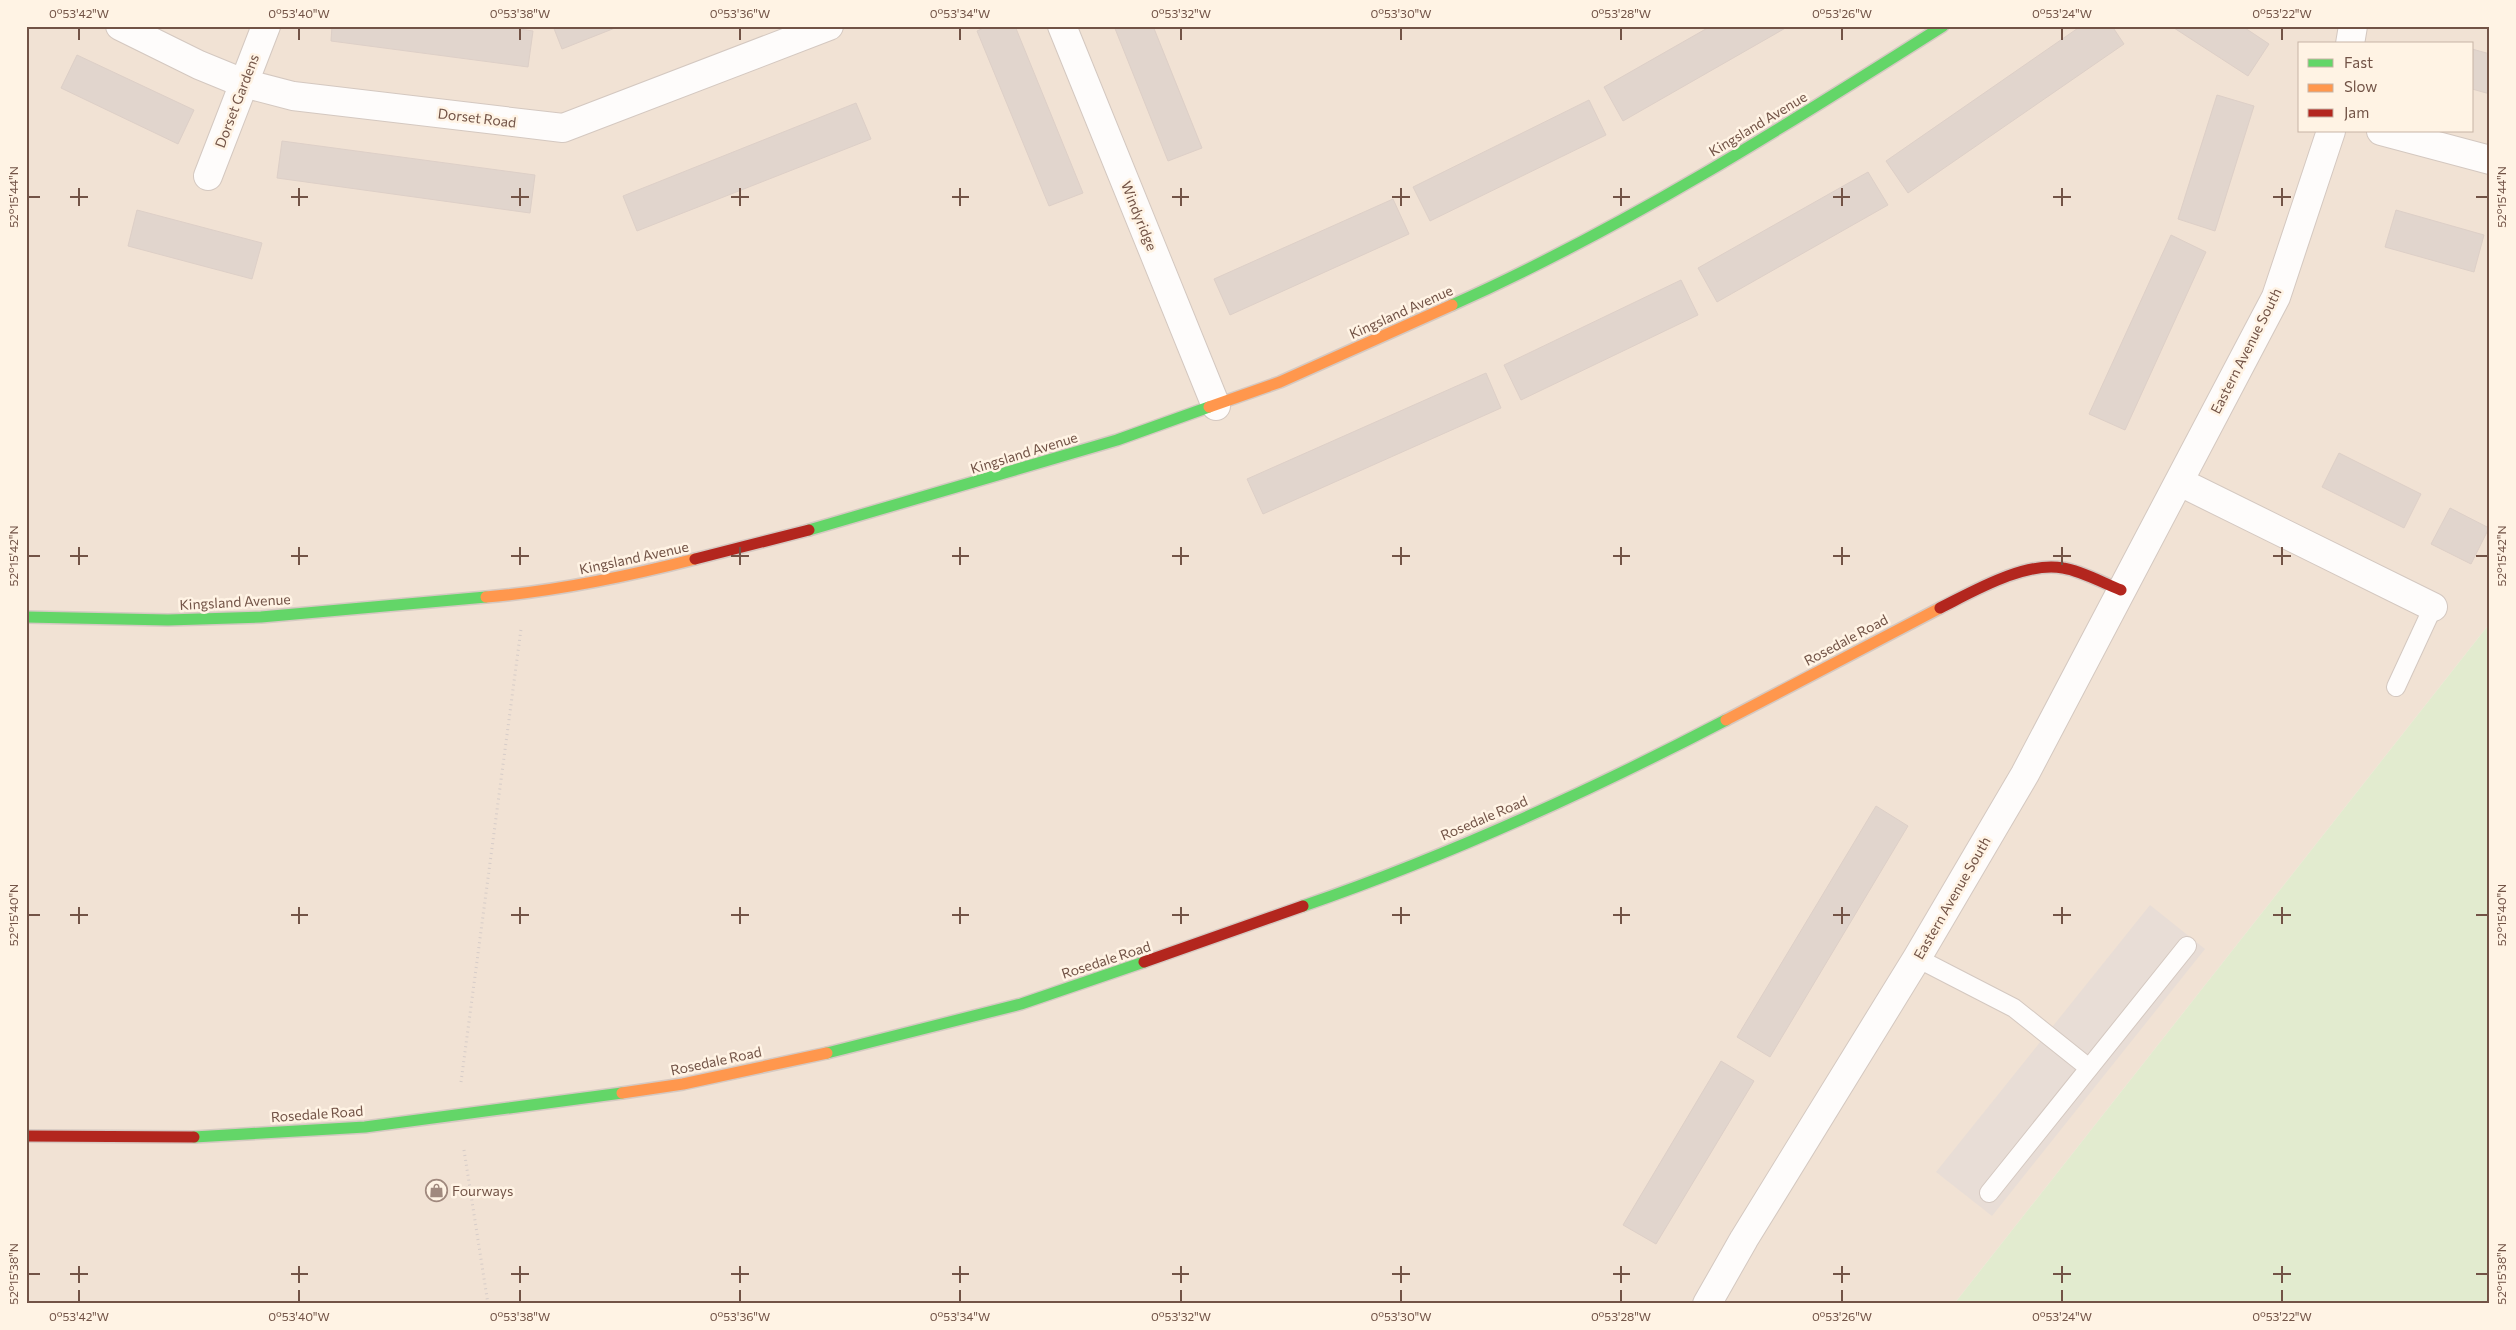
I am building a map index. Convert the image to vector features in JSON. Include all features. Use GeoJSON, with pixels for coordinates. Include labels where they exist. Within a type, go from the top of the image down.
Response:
{"type":"FeatureCollection","features":[{"type":"Feature","properties":{"kind":"street","name":"Dorset Road"},"geometry":{"type":"LineString","coordinates":[[120,26],[242,83],[293,96],[562,128],[830,26]]}},
{"type":"Feature","properties":{"kind":"street","name":"Dorset Gardens"},"geometry":{"type":"LineString","coordinates":[[208,176],[242,83],[266,26]]}},
{"type":"Feature","properties":{"kind":"street","name":"Windyridge"},"geometry":{"type":"LineString","coordinates":[[1062,26],[1216,406]]}},
{"type":"Feature","properties":{"kind":"street","name":"Kingsland Avenue"},"geometry":{"type":"LineString","coordinates":[[26,617],[168,620],[261,617],[526,594],[603,582],[851,520],[1116,440],[1216,406],[1384,337],[1569,248],[1760,140],[1943,26]]}},
{"type":"Feature","properties":{"kind":"street"},"geometry":{"type":"LineString","coordinates":[[2350,42],[2353,26]]}},
{"type":"Feature","properties":{"kind":"street","name":"Eastern Avenue South"},"geometry":{"type":"LineString","coordinates":[[1707,1304],[1744,1239],[1917,958],[2025,774],[2276,297],[2331,132]]}},
{"type":"Feature","properties":{"kind":"street"},"geometry":{"type":"LineString","coordinates":[[2385,132],[2490,160]]}},
{"type":"Feature","properties":{"kind":"street"},"geometry":{"type":"LineString","coordinates":[[2180,482],[2433,607]]}},
{"type":"Feature","properties":{"kind":"street","name":"Rosedale Road"},"geometry":{"type":"LineString","coordinates":[[26,1136],[197,1137],[365,1127],[458,1116],[684,1084],[855,1046],[1020,1004],[1348,892],[1505,826],[1646,762],[1952,602],[2018,572],[2042,567],[2064,568],[2121,590]]}},
{"type":"Feature","properties":{"kind":"lane"},"geometry":{"type":"LineString","coordinates":[[2396,687],[2433,607]]}},
{"type":"Feature","properties":{"kind":"lane"},"geometry":{"type":"LineString","coordinates":[[1989,1193],[2187,946]]}},
{"type":"Feature","properties":{"kind":"lane"},"geometry":{"type":"LineString","coordinates":[[1917,958],[2014,1008],[2089,1068]]}},
{"type":"Feature","properties":{"kind":"path"},"geometry":{"type":"LineString","coordinates":[[488,1304],[458,1116],[461,1076],[526,594]]}},
{"type":"Feature","properties":{"kind":"shaded area"},"geometry":{"type":"Polygon","coordinates":[[[26,26],[2490,26],[2490,623],[1954,1304],[26,1304],[26,26]]]}},
{"type":"Feature","properties":{"kind":"shaded area"},"geometry":{"type":"Polygon","coordinates":[[[2150,905],[2205,949],[1992,1216],[1936,1172],[2150,905]]]}},
{"type":"Feature","properties":{"kind":"green space"},"geometry":{"type":"Polygon","coordinates":[[[2490,623],[2490,1304],[1954,1304],[2490,623]]]}},
{"type":"Feature","properties":{"kind":"building"},"geometry":{"type":"Polygon","coordinates":[[[332,26],[500,26],[533,31],[528,67],[331,41],[332,26]]]}},
{"type":"Feature","properties":{"kind":"building"},"geometry":{"type":"Polygon","coordinates":[[[553,26],[620,26],[562,49],[553,26]]]}},
{"type":"Feature","properties":{"kind":"building"},"geometry":{"type":"Polygon","coordinates":[[[988,26],[1015,26],[1083,193],[1049,206],[977,31],[988,26]]]}},
{"type":"Feature","properties":{"kind":"building"},"geometry":{"type":"Polygon","coordinates":[[[1114,26],[1153,26],[1202,148],[1168,161],[1114,26]]]}},
{"type":"Feature","properties":{"kind":"building"},"geometry":{"type":"Polygon","coordinates":[[[1711,26],[1789,26],[1623,121],[1604,87],[1711,26]]]}},
{"type":"Feature","properties":{"kind":"building"},"geometry":{"type":"Polygon","coordinates":[[[2081,26],[2112,26],[2124,44],[1908,193],[1886,161],[2081,26]]]}},
{"type":"Feature","properties":{"kind":"building"},"geometry":{"type":"Polygon","coordinates":[[[2171,26],[2242,26],[2269,44],[2248,76],[2171,26]]]}},
{"type":"Feature","properties":{"kind":"building"},"geometry":{"type":"Polygon","coordinates":[[[2474,50],[2490,54],[2490,94],[2474,90],[2474,50]]]}},
{"type":"Feature","properties":{"kind":"building"},"geometry":{"type":"Polygon","coordinates":[[[77,55],[194,110],[178,144],[61,88],[77,55]]]}},
{"type":"Feature","properties":{"kind":"building"},"geometry":{"type":"Polygon","coordinates":[[[2217,95],[2254,106],[2215,231],[2178,219],[2217,95]]]}},
{"type":"Feature","properties":{"kind":"building"},"geometry":{"type":"Polygon","coordinates":[[[1589,100],[1606,135],[1430,221],[1413,187],[1589,100]]]}},
{"type":"Feature","properties":{"kind":"building"},"geometry":{"type":"Polygon","coordinates":[[[856,103],[871,139],[637,231],[623,196],[856,103]]]}},
{"type":"Feature","properties":{"kind":"building"},"geometry":{"type":"Polygon","coordinates":[[[282,141],[535,175],[530,213],[277,178],[282,141]]]}},
{"type":"Feature","properties":{"kind":"building"},"geometry":{"type":"Polygon","coordinates":[[[1868,172],[1888,205],[1717,302],[1698,268],[1868,172]]]}},
{"type":"Feature","properties":{"kind":"building"},"geometry":{"type":"Polygon","coordinates":[[[1393,199],[1409,234],[1230,315],[1214,279],[1393,199]]]}},
{"type":"Feature","properties":{"kind":"building"},"geometry":{"type":"Polygon","coordinates":[[[137,210],[262,243],[252,279],[128,246],[137,210]]]}},
{"type":"Feature","properties":{"kind":"building"},"geometry":{"type":"Polygon","coordinates":[[[2396,210],[2484,235],[2474,272],[2385,247],[2396,210]]]}},
{"type":"Feature","properties":{"kind":"building"},"geometry":{"type":"Polygon","coordinates":[[[2171,235],[2206,252],[2125,430],[2089,414],[2171,235]]]}},
{"type":"Feature","properties":{"kind":"building"},"geometry":{"type":"Polygon","coordinates":[[[1681,280],[1698,315],[1521,400],[1504,365],[1681,280]]]}},
{"type":"Feature","properties":{"kind":"building"},"geometry":{"type":"Polygon","coordinates":[[[1486,373],[1501,408],[1263,514],[1247,479],[1486,373]]]}},
{"type":"Feature","properties":{"kind":"building"},"geometry":{"type":"Polygon","coordinates":[[[2339,453],[2421,494],[2404,528],[2322,487],[2339,453]]]}},
{"type":"Feature","properties":{"kind":"building"},"geometry":{"type":"Polygon","coordinates":[[[2450,508],[2489,528],[2471,564],[2431,544],[2450,508]]]}},
{"type":"Feature","properties":{"kind":"building"},"geometry":{"type":"Polygon","coordinates":[[[1876,806],[1908,826],[1770,1057],[1737,1037],[1876,806]]]}},
{"type":"Feature","properties":{"kind":"building"},"geometry":{"type":"Polygon","coordinates":[[[1721,1061],[1754,1081],[1656,1244],[1623,1225],[1721,1061]]]}},
{"type":"Feature","properties":{"kind":"traffic: fast"},"geometry":{"type":"LineString","coordinates":[[1452,305],[1516,275],[1641,210],[1763,138],[1943,26]]}},
{"type":"Feature","properties":{"kind":"traffic: fast"},"geometry":{"type":"LineString","coordinates":[[809,530],[1117,440],[1209,407]]}},
{"type":"Feature","properties":{"kind":"traffic: fast"},"geometry":{"type":"LineString","coordinates":[[26,617],[168,620],[261,617],[486,597]]}},
{"type":"Feature","properties":{"kind":"traffic: fast"},"geometry":{"type":"LineString","coordinates":[[1303,906],[1411,866],[1518,821],[1623,772],[1726,720]]}},
{"type":"Feature","properties":{"kind":"traffic: fast"},"geometry":{"type":"LineString","coordinates":[[827,1053],[1021,1004],[1144,962]]}},
{"type":"Feature","properties":{"kind":"traffic: fast"},"geometry":{"type":"LineString","coordinates":[[194,1137],[365,1127],[622,1093]]}},
{"type":"Feature","properties":{"kind":"traffic: slow"},"geometry":{"type":"LineString","coordinates":[[1209,407],[1280,382],[1452,305]]}},
{"type":"Feature","properties":{"kind":"traffic: slow"},"geometry":{"type":"LineString","coordinates":[[486,597],[539,591],[591,582],[695,559]]}},
{"type":"Feature","properties":{"kind":"traffic: slow"},"geometry":{"type":"LineString","coordinates":[[1726,720],[1940,608]]}},
{"type":"Feature","properties":{"kind":"traffic: slow"},"geometry":{"type":"LineString","coordinates":[[622,1093],[683,1084],[827,1053]]}},
{"type":"Feature","properties":{"kind":"traffic: jam"},"geometry":{"type":"LineString","coordinates":[[695,559],[809,530]]}},
{"type":"Feature","properties":{"kind":"traffic: jam"},"geometry":{"type":"LineString","coordinates":[[1940,608],[2000,579],[2016,573],[2048,567],[2078,572],[2121,590]]}},
{"type":"Feature","properties":{"kind":"traffic: jam"},"geometry":{"type":"LineString","coordinates":[[1144,962],[1303,906]]}},
{"type":"Feature","properties":{"kind":"traffic: jam"},"geometry":{"type":"LineString","coordinates":[[26,1136],[194,1137]]}},
{"type":"Feature","properties":{"kind":"place","name":"Fourways"},"geometry":{"type":"Point","coordinates":[436,1191]}}]}
